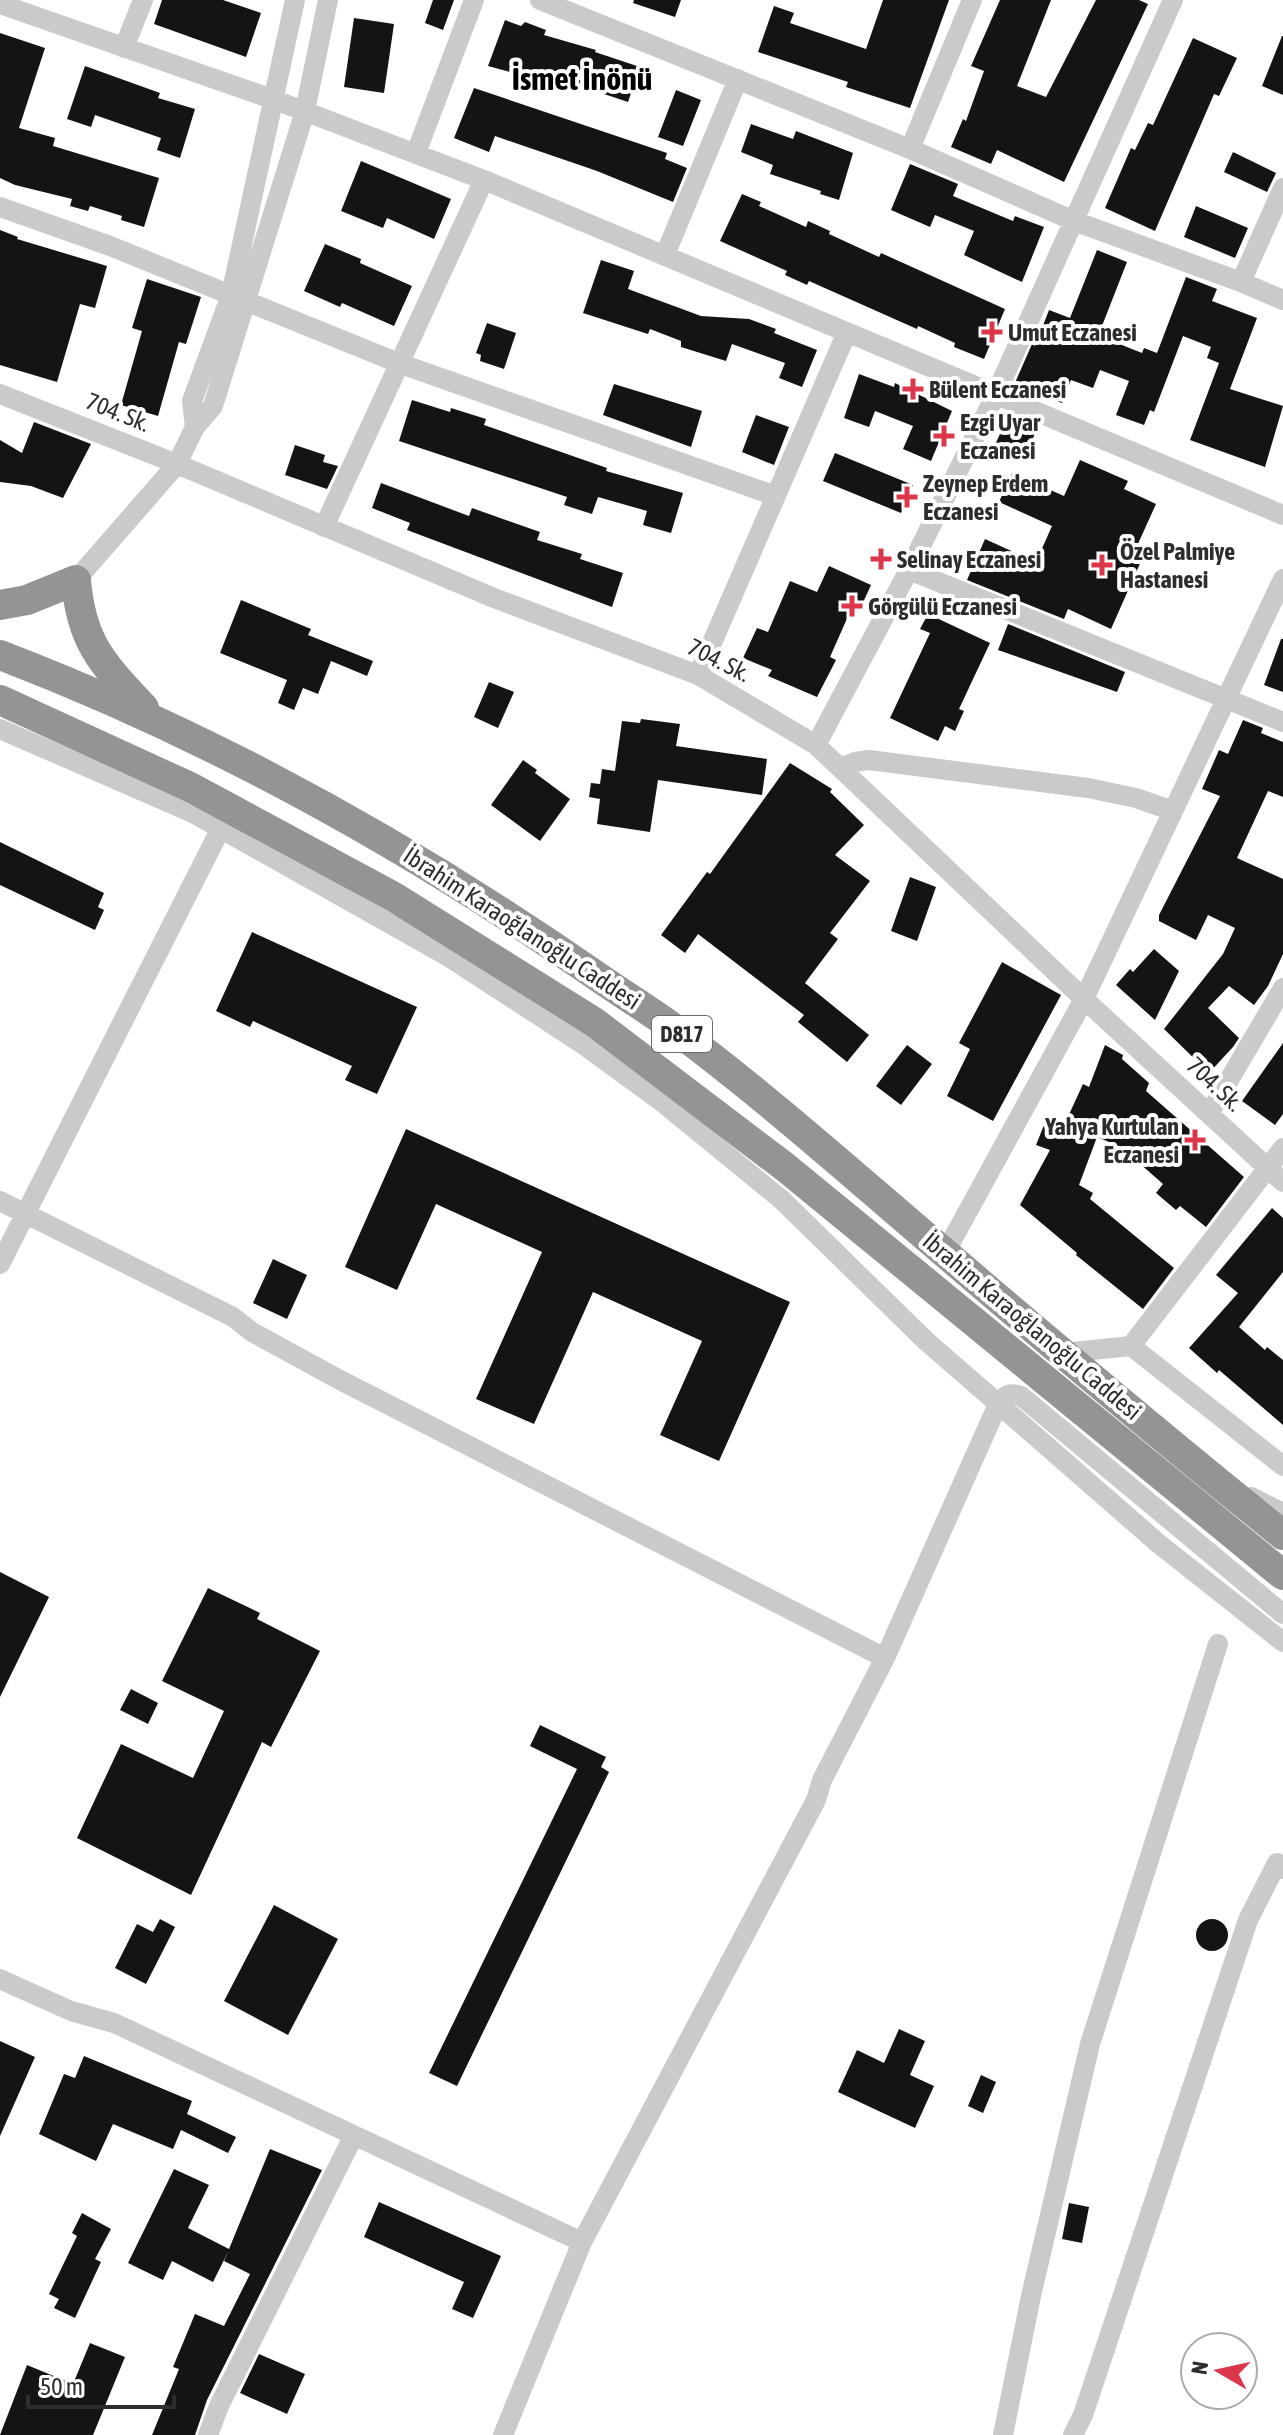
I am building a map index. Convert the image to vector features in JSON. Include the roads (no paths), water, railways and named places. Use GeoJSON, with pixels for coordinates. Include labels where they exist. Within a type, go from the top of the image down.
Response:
{"type":"FeatureCollection","features":[{"type":"Feature","properties":{"kind":"highway"},"geometry":{"type":"LineString","coordinates":[[0,605],[27,600],[76,580],[83,625],[93,649],[156,722]]}},
{"type":"Feature","properties":{"kind":"highway","name":"İbrahim Karaoğlanoğlu Caddesi"},"geometry":{"type":"LineString","coordinates":[[0,655],[156,722],[326,805],[511,916],[672,1027],[809,1136],[1283,1535]]}},
{"type":"Feature","properties":{"kind":"highway","name":"İbrahim Karaoğlanoğlu Caddesi"},"geometry":{"type":"LineString","coordinates":[[0,700],[190,787],[394,897],[594,1022],[785,1167],[1283,1575]]}},
{"type":"Feature","properties":{"kind":"street"},"geometry":{"type":"LineString","coordinates":[[124,48],[143,0]]}},
{"type":"Feature","properties":{"kind":"street"},"geometry":{"type":"LineString","coordinates":[[76,580],[177,464],[195,427],[213,406],[238,298],[295,0]]}},
{"type":"Feature","properties":{"kind":"street"},"geometry":{"type":"LineString","coordinates":[[238,298],[305,111],[328,0]]}},
{"type":"Feature","properties":{"kind":"street"},"geometry":{"type":"LineString","coordinates":[[416,153],[474,0]]}},
{"type":"Feature","properties":{"kind":"street"},"geometry":{"type":"LineString","coordinates":[[540,0],[910,149],[1074,221],[1283,300]]}},
{"type":"Feature","properties":{"kind":"street"},"geometry":{"type":"LineString","coordinates":[[910,149],[972,0]]}},
{"type":"Feature","properties":{"kind":"street"},"geometry":{"type":"LineString","coordinates":[[816,745],[909,570],[995,396],[1173,0]]}},
{"type":"Feature","properties":{"kind":"street"},"geometry":{"type":"LineString","coordinates":[[0,4],[275,100],[484,180],[1283,515]]}},
{"type":"Feature","properties":{"kind":"street"},"geometry":{"type":"LineString","coordinates":[[665,255],[738,79]]}},
{"type":"Feature","properties":{"kind":"street"},"geometry":{"type":"LineString","coordinates":[[324,527],[484,180]]}},
{"type":"Feature","properties":{"kind":"street"},"geometry":{"type":"LineString","coordinates":[[1241,282],[1283,188]]}},
{"type":"Feature","properties":{"kind":"street"},"geometry":{"type":"LineString","coordinates":[[0,207],[110,246],[401,364],[776,496]]}},
{"type":"Feature","properties":{"kind":"street"},"geometry":{"type":"LineString","coordinates":[[698,675],[847,332]]}},
{"type":"Feature","properties":{"kind":"street","name":"704. Sk."},"geometry":{"type":"LineString","coordinates":[[0,394],[177,464],[494,598],[698,675],[816,745],[1283,1182]]}},
{"type":"Feature","properties":{"kind":"street"},"geometry":{"type":"LineString","coordinates":[[909,570],[1283,722]]}},
{"type":"Feature","properties":{"kind":"street"},"geometry":{"type":"LineString","coordinates":[[945,1253],[1084,999],[1283,579]]}},
{"type":"Feature","properties":{"kind":"street"},"geometry":{"type":"LineString","coordinates":[[0,729],[140,788],[221,828],[449,957],[581,1043],[662,1102],[782,1200],[925,1340],[1159,1544],[1283,1642]]}},
{"type":"Feature","properties":{"kind":"street"},"geometry":{"type":"LineString","coordinates":[[840,768],[869,760],[1088,788],[1136,798],[1173,811]]}},
{"type":"Feature","properties":{"kind":"street"},"geometry":{"type":"LineString","coordinates":[[0,1264],[221,828]]}},
{"type":"Feature","properties":{"kind":"street"},"geometry":{"type":"LineString","coordinates":[[1209,1114],[1283,988]]}},
{"type":"Feature","properties":{"kind":"street"},"geometry":{"type":"LineString","coordinates":[[1131,1346],[1283,1148]]}},
{"type":"Feature","properties":{"kind":"street"},"geometry":{"type":"LineString","coordinates":[[0,1201],[233,1317],[252,1332],[340,1380],[885,1658]]}},
{"type":"Feature","properties":{"kind":"street"},"geometry":{"type":"LineString","coordinates":[[1064,1353],[1131,1346],[1283,1466]]}},
{"type":"Feature","properties":{"kind":"street"},"geometry":{"type":"LineString","coordinates":[[503,2435],[582,2242],[816,1800],[822,1780],[885,1658],[998,1404],[1005,1395],[1012,1393],[1021,1396],[1283,1614]]}},
{"type":"Feature","properties":{"kind":"street"},"geometry":{"type":"LineString","coordinates":[[1210,1476],[1283,1513]]}},
{"type":"Feature","properties":{"kind":"street"},"geometry":{"type":"LineString","coordinates":[[1228,1599],[1241,1579]]}},
{"type":"Feature","properties":{"kind":"street"},"geometry":{"type":"LineString","coordinates":[[1003,2435],[1031,2296],[1090,2044],[1218,1644]]}},
{"type":"Feature","properties":{"kind":"street"},"geometry":{"type":"LineString","coordinates":[[1073,2435],[1083,2415],[1248,1920],[1277,1863],[1283,1869]]}},
{"type":"Feature","properties":{"kind":"street"},"geometry":{"type":"LineString","coordinates":[[0,1979],[71,2011],[114,2023],[582,2242]]}},
{"type":"Feature","properties":{"kind":"street"},"geometry":{"type":"LineString","coordinates":[[208,2435],[219,2406],[353,2137]]}},
{"type":"Feature","properties":{"kind":"place","name":"Umut Eczanesi"},"geometry":{"type":"Point","coordinates":[992,332]}},
{"type":"Feature","properties":{"kind":"place","name":"Bülent Eczanesi"},"geometry":{"type":"Point","coordinates":[913,389]}},
{"type":"Feature","properties":{"kind":"place","name":"Ezgi Uyar Eczanesi"},"geometry":{"type":"Point","coordinates":[944,436]}},
{"type":"Feature","properties":{"kind":"place","name":"Zeynep Erdem Eczanesi"},"geometry":{"type":"Point","coordinates":[907,497]}},
{"type":"Feature","properties":{"kind":"place","name":"Selinay Eczanesi"},"geometry":{"type":"Point","coordinates":[881,559]}},
{"type":"Feature","properties":{"kind":"place","name":"Özel Palmiye Hastanesi"},"geometry":{"type":"Point","coordinates":[1102,565]}},
{"type":"Feature","properties":{"kind":"place","name":"Görgülü Eczanesi"},"geometry":{"type":"Point","coordinates":[852,606]}},
{"type":"Feature","properties":{"kind":"place","name":"Yahya Kurtulan Eczanesi"},"geometry":{"type":"Point","coordinates":[1195,1140]}},
{"type":"Feature","properties":{"kind":"district","name":"İsmet İnönü"},"geometry":{"type":"Point","coordinates":[582,78]}}]}
